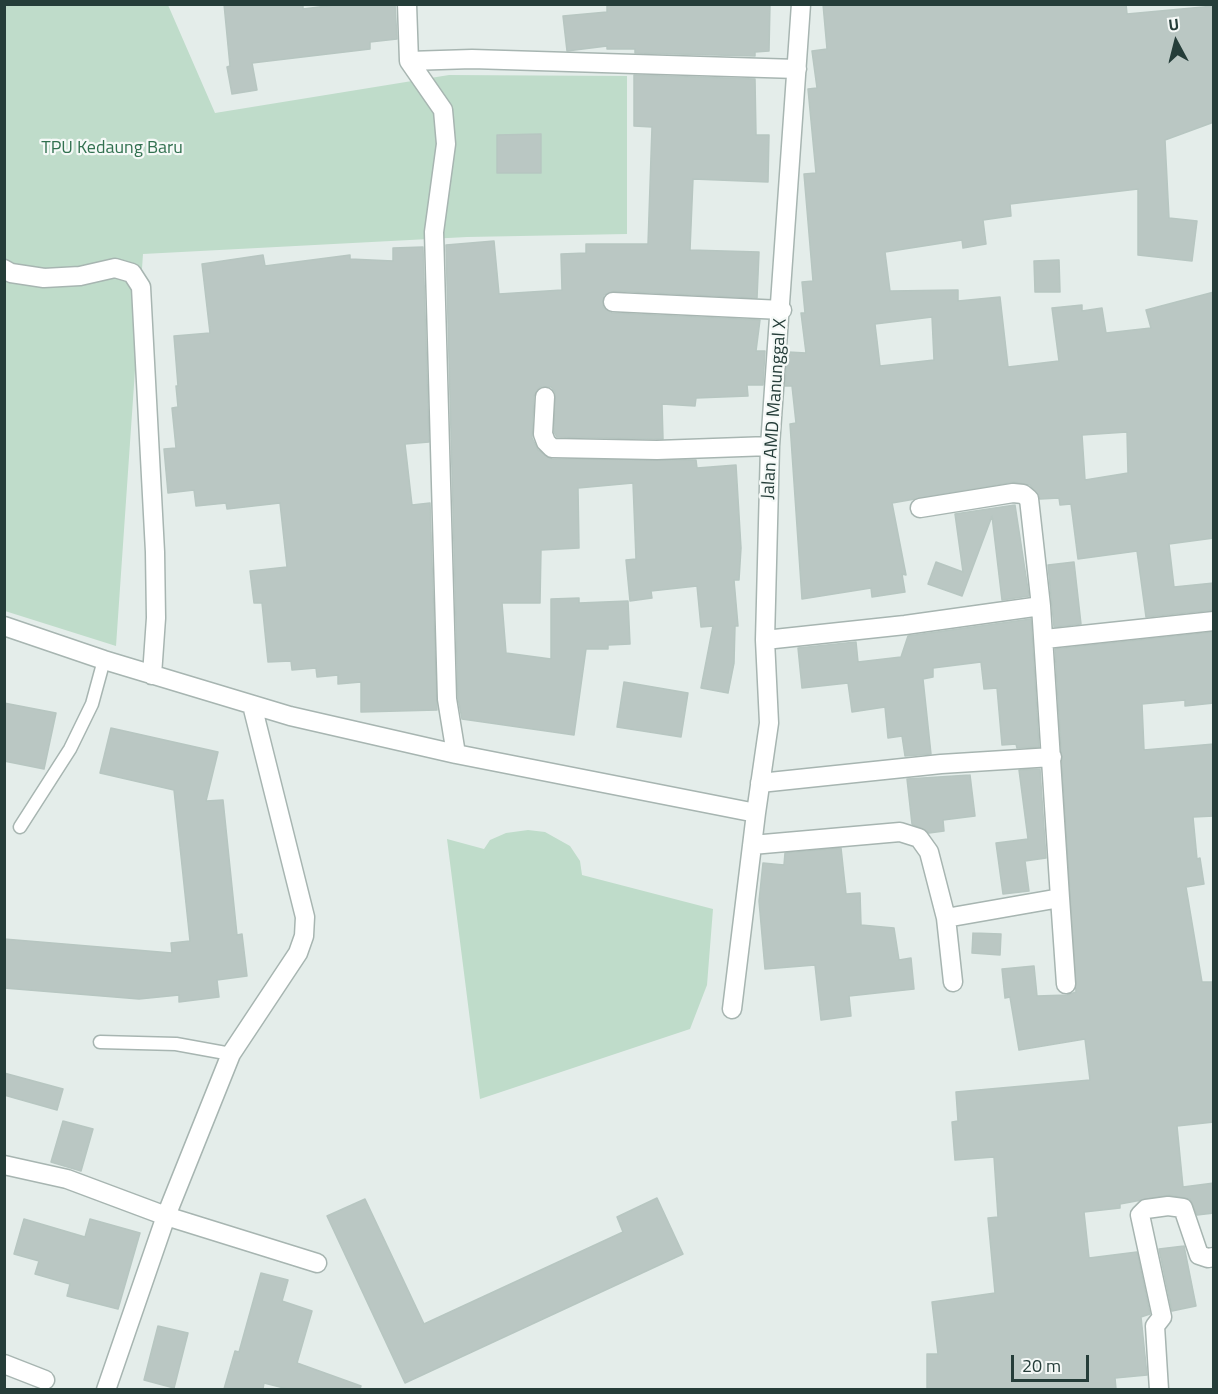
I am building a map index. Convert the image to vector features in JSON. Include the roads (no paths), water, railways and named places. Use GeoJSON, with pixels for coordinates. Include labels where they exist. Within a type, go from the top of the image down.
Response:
{"type":"FeatureCollection","features":[{"type":"Feature","properties":{"kind":"street"},"geometry":{"type":"LineString","coordinates":[[407,4],[409,61],[442,110],[446,144],[434,232],[447,699],[456,754]]}},
{"type":"Feature","properties":{"kind":"street","name":"Jalan AMD Manunggal X"},"geometry":{"type":"LineString","coordinates":[[732,1009],[769,723],[765,640],[770,446],[782,310],[801,4]]}},
{"type":"Feature","properties":{"kind":"street"},"geometry":{"type":"LineString","coordinates":[[409,61],[472,59],[797,69]]}},
{"type":"Feature","properties":{"kind":"street"},"geometry":{"type":"LineString","coordinates":[[4,269],[11,273],[44,278],[80,276],[115,268],[132,273],[141,287],[155,552],[156,618],[152,675]]}},
{"type":"Feature","properties":{"kind":"street"},"geometry":{"type":"LineString","coordinates":[[613,302],[782,310]]}},
{"type":"Feature","properties":{"kind":"street"},"geometry":{"type":"LineString","coordinates":[[545,396],[543,434],[546,442],[552,448],[657,450],[770,446]]}},
{"type":"Feature","properties":{"kind":"street"},"geometry":{"type":"LineString","coordinates":[[921,508],[1013,493],[1023,494],[1029,499],[1045,639],[1066,984]]}},
{"type":"Feature","properties":{"kind":"street"},"geometry":{"type":"LineString","coordinates":[[765,640],[905,625],[1041,606]]}},
{"type":"Feature","properties":{"kind":"street"},"geometry":{"type":"LineString","coordinates":[[1045,639],[1214,621]]}},
{"type":"Feature","properties":{"kind":"street"},"geometry":{"type":"LineString","coordinates":[[4,626],[104,660],[252,705],[456,754],[756,813]]}},
{"type":"Feature","properties":{"kind":"street"},"geometry":{"type":"LineString","coordinates":[[107,1389],[166,1216],[231,1054],[297,953],[304,936],[305,917],[252,705]]}},
{"type":"Feature","properties":{"kind":"street"},"geometry":{"type":"LineString","coordinates":[[760,783],[942,764],[1052,757]]}},
{"type":"Feature","properties":{"kind":"street"},"geometry":{"type":"LineString","coordinates":[[752,845],[900,832],[919,838],[929,852],[946,918],[953,982]]}},
{"type":"Feature","properties":{"kind":"street"},"geometry":{"type":"LineString","coordinates":[[946,918],[1060,898]]}},
{"type":"Feature","properties":{"kind":"street"},"geometry":{"type":"LineString","coordinates":[[4,1165],[67,1179],[166,1216],[317,1263]]}},
{"type":"Feature","properties":{"kind":"street"},"geometry":{"type":"LineString","coordinates":[[1159,1389],[1155,1326],[1162,1317],[1140,1215],[1146,1209],[1168,1206],[1183,1208],[1199,1255],[1214,1257]]}},
{"type":"Feature","properties":{"kind":"street"},"geometry":{"type":"LineString","coordinates":[[4,1364],[45,1380]]}},
{"type":"Feature","properties":{"kind":"lane"},"geometry":{"type":"LineString","coordinates":[[20,827],[74,740],[92,704],[104,660]]}},
{"type":"Feature","properties":{"kind":"lane"},"geometry":{"type":"LineString","coordinates":[[100,1042],[176,1044],[231,1054]]}},
{"type":"Feature","properties":{"kind":"park label","name":"TPU Kedaung Baru"},"geometry":{"type":"Point","coordinates":[112,149]}}]}
